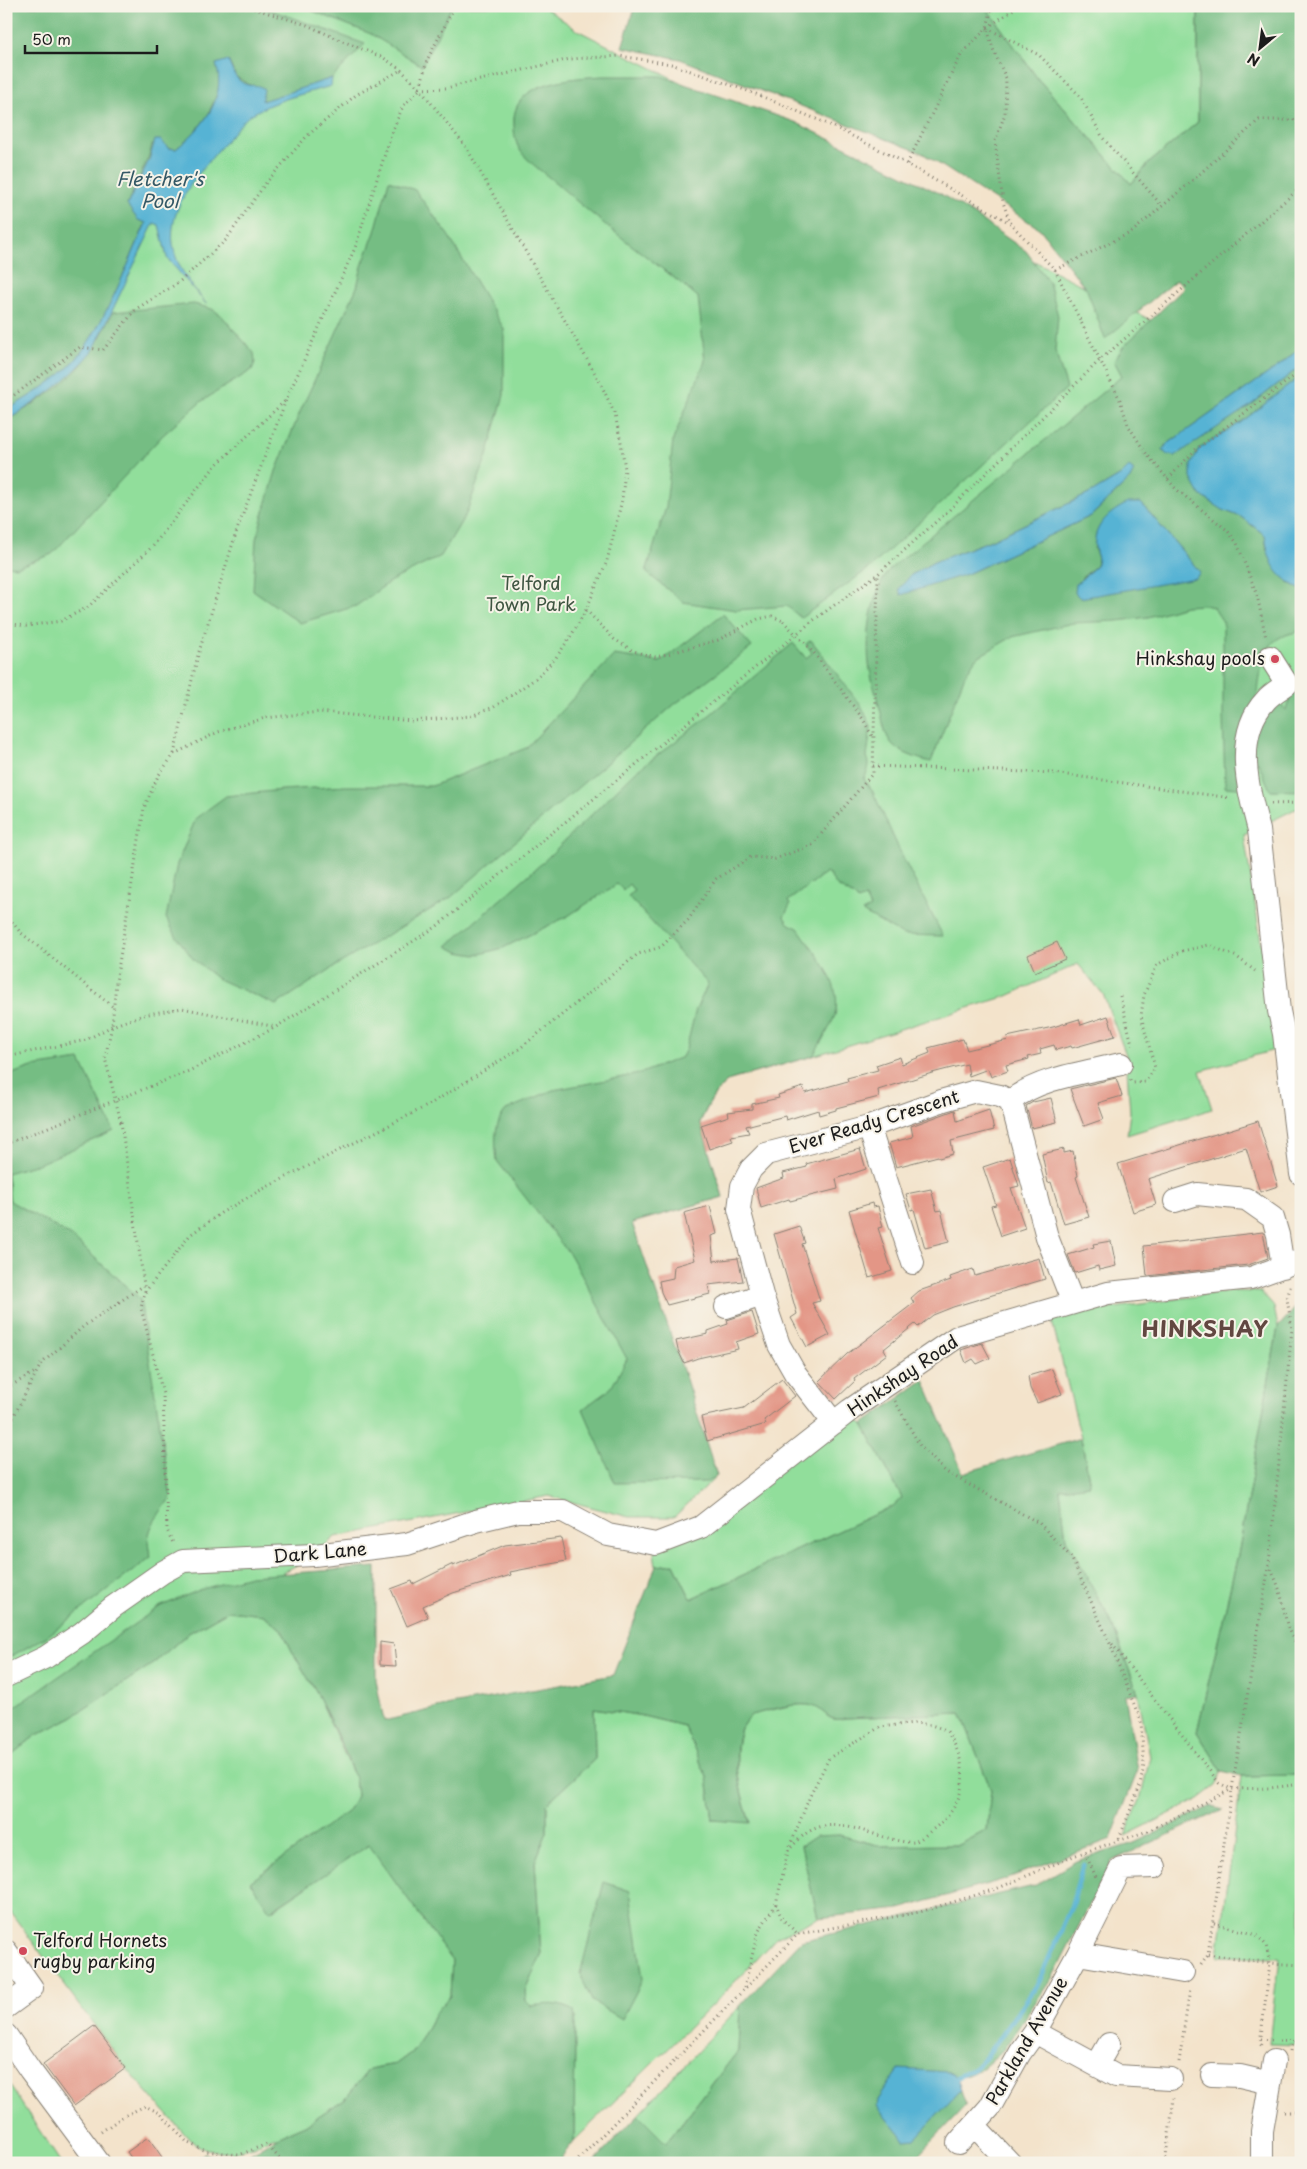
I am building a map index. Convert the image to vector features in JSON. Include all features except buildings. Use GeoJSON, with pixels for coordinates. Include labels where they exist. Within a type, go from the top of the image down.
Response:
{"type":"FeatureCollection","features":[{"type":"Feature","properties":{"kind":"street"},"geometry":{"type":"LineString","coordinates":[[1270,657],[1294,681],[1266,700],[1249,727],[1246,759],[1251,801],[1259,830],[1301,1174]]}},
{"type":"Feature","properties":{"kind":"street"},"geometry":{"type":"LineString","coordinates":[[1073,1303],[1047,1237],[1010,1101],[1025,1090],[1046,1082],[1121,1064]]}},
{"type":"Feature","properties":{"kind":"street","name":"Ever Ready Crescent"},"geometry":{"type":"LineString","coordinates":[[834,1422],[795,1373],[779,1345],[762,1296],[739,1209],[742,1186],[751,1169],[766,1154],[869,1127],[944,1100],[976,1091],[1000,1096],[1010,1101]]}},
{"type":"Feature","properties":{"kind":"street"},"geometry":{"type":"LineString","coordinates":[[869,1127],[913,1263]]}},
{"type":"Feature","properties":{"kind":"street"},"geometry":{"type":"LineString","coordinates":[[1175,1200],[1197,1194],[1246,1199],[1273,1218],[1278,1235],[1293,1263]]}},
{"type":"Feature","properties":{"kind":"street","name":"Hinkshay Road"},"geometry":{"type":"LineString","coordinates":[[656,1544],[701,1527],[834,1422],[956,1337],[1108,1293],[1251,1278],[1293,1263]]}},
{"type":"Feature","properties":{"kind":"street"},"geometry":{"type":"LineString","coordinates":[[726,1307],[762,1296]]}},
{"type":"Feature","properties":{"kind":"street","name":"Dark Lane"},"geometry":{"type":"LineString","coordinates":[[6,1676],[46,1657],[82,1633],[113,1607],[163,1572],[183,1561],[314,1556],[407,1544],[476,1521],[518,1511],[563,1511],[608,1535],[656,1544]]}},
{"type":"Feature","properties":{"kind":"street","name":"Parkland Avenue"},"geometry":{"type":"LineString","coordinates":[[958,2143],[990,2107],[1020,2053],[1035,2032],[1078,1954],[1121,1868],[1155,1867]]}},
{"type":"Feature","properties":{"kind":"street"},"geometry":{"type":"LineString","coordinates":[[6,1951],[32,1988],[6,2007]]}},
{"type":"Feature","properties":{"kind":"street"},"geometry":{"type":"LineString","coordinates":[[1078,1954],[1190,1975]]}},
{"type":"Feature","properties":{"kind":"street"},"geometry":{"type":"LineString","coordinates":[[1035,2032],[1106,2070],[1175,2080]]}},
{"type":"Feature","properties":{"kind":"street"},"geometry":{"type":"LineString","coordinates":[[6,2035],[99,2163]]}},
{"type":"Feature","properties":{"kind":"street"},"geometry":{"type":"LineString","coordinates":[[1106,2070],[1109,2044]]}},
{"type":"Feature","properties":{"kind":"street"},"geometry":{"type":"LineString","coordinates":[[1212,2075],[1240,2076],[1272,2072],[1262,2131],[1262,2163]]}},
{"type":"Feature","properties":{"kind":"street"},"geometry":{"type":"LineString","coordinates":[[975,2126],[1010,2163]]}},
{"type":"Feature","properties":{"kind":"path"},"geometry":{"type":"LineString","coordinates":[[174,754],[218,732],[265,718],[288,714],[320,712],[412,721],[471,716],[494,707],[535,679],[560,651],[586,610],[607,561],[622,500],[625,469],[615,415],[601,384],[466,147],[420,88],[401,70],[384,58],[307,25],[246,6]]}},
{"type":"Feature","properties":{"kind":"path"},"geometry":{"type":"LineString","coordinates":[[183,1561],[167,1530],[163,1394],[141,1308],[144,1286],[121,1122],[105,1058],[112,1026],[116,982],[144,808],[158,776],[174,754],[198,655],[237,530],[286,400],[356,248],[391,135],[402,106],[420,88],[427,60],[455,6]]}},
{"type":"Feature","properties":{"kind":"path"},"geometry":{"type":"LineString","coordinates":[[992,6],[987,28],[994,52],[1006,78],[1005,114],[995,141],[1003,202],[1010,223]]}},
{"type":"Feature","properties":{"kind":"path"},"geometry":{"type":"LineString","coordinates":[[1007,6],[1011,11]]}},
{"type":"Feature","properties":{"kind":"path"},"geometry":{"type":"LineString","coordinates":[[907,164],[961,55],[987,28],[1018,6]]}},
{"type":"Feature","properties":{"kind":"path"},"geometry":{"type":"LineString","coordinates":[[987,28],[1038,55],[1080,96],[1103,138],[1162,206]]}},
{"type":"Feature","properties":{"kind":"path"},"geometry":{"type":"LineString","coordinates":[[420,88],[446,88],[570,59],[629,58],[671,64],[756,94],[828,124],[907,164],[1010,223],[1055,270],[1120,400],[1128,425],[1145,452],[1185,497],[1227,530],[1238,543],[1256,595],[1270,657]]}},
{"type":"Feature","properties":{"kind":"path"},"geometry":{"type":"LineString","coordinates":[[6,401],[80,347],[103,350],[136,309],[178,283],[226,240],[265,184],[307,136],[356,95],[401,70]]}},
{"type":"Feature","properties":{"kind":"path"},"geometry":{"type":"LineString","coordinates":[[1294,120],[1301,112]]}},
{"type":"Feature","properties":{"kind":"path"},"geometry":{"type":"LineString","coordinates":[[1055,270],[1132,232],[1258,120],[1294,120],[1301,127]]}},
{"type":"Feature","properties":{"kind":"path"},"geometry":{"type":"LineString","coordinates":[[6,1144],[189,1071],[276,1027],[436,927],[811,622],[878,574],[949,510],[1100,360],[1301,187]]}},
{"type":"Feature","properties":{"kind":"path"},"geometry":{"type":"LineString","coordinates":[[1168,479],[1195,450],[1301,371]]}},
{"type":"Feature","properties":{"kind":"path"},"geometry":{"type":"LineString","coordinates":[[6,623],[26,626],[61,621],[88,607],[153,546],[215,466],[286,400]]}},
{"type":"Feature","properties":{"kind":"path"},"geometry":{"type":"LineString","coordinates":[[144,1292],[190,1235],[221,1213],[259,1191],[427,1106],[518,1049],[638,954],[661,947],[688,920],[716,879],[751,857],[775,859],[812,845],[872,772],[878,574]]}},
{"type":"Feature","properties":{"kind":"path"},"geometry":{"type":"LineString","coordinates":[[586,610],[614,638],[633,651],[656,657],[718,640],[758,619],[772,616],[783,621],[814,653],[863,719],[874,738]]}},
{"type":"Feature","properties":{"kind":"path"},"geometry":{"type":"LineString","coordinates":[[873,766],[1053,773],[1251,801],[1259,804],[1301,803]]}},
{"type":"Feature","properties":{"kind":"path"},"geometry":{"type":"LineString","coordinates":[[6,914],[20,932],[114,1007]]}},
{"type":"Feature","properties":{"kind":"path"},"geometry":{"type":"LineString","coordinates":[[1120,996],[1134,1054],[1130,1061],[1121,1064],[1132,1083],[1145,1082],[1155,1068],[1141,1016],[1144,995],[1157,965],[1182,951],[1209,945],[1237,957],[1255,971],[1275,968]]}},
{"type":"Feature","properties":{"kind":"path"},"geometry":{"type":"LineString","coordinates":[[6,1057],[86,1040],[112,1026],[142,1015],[182,1008],[276,1027]]}},
{"type":"Feature","properties":{"kind":"path"},"geometry":{"type":"LineString","coordinates":[[1165,2163],[1190,1975],[1208,1954],[1232,1789],[1269,1564],[1292,1329],[1287,1300],[1293,1263]]}},
{"type":"Feature","properties":{"kind":"path"},"geometry":{"type":"LineString","coordinates":[[6,1431],[41,1364],[84,1326],[144,1286]]}},
{"type":"Feature","properties":{"kind":"path"},"geometry":{"type":"LineString","coordinates":[[6,1386],[12,1385],[38,1370]]}},
{"type":"Feature","properties":{"kind":"path"},"geometry":{"type":"LineString","coordinates":[[886,1386],[920,1446],[946,1472],[1039,1523],[1070,1557],[1109,1641],[1141,1722],[1144,1766],[1140,1786],[1118,1842]]}},
{"type":"Feature","properties":{"kind":"path"},"geometry":{"type":"LineString","coordinates":[[1269,1564],[1282,1598],[1285,1621],[1293,1641],[1301,1647]]}},
{"type":"Feature","properties":{"kind":"path"},"geometry":{"type":"LineString","coordinates":[[1109,1641],[1219,1783],[1232,1789]]}},
{"type":"Feature","properties":{"kind":"path"},"geometry":{"type":"LineString","coordinates":[[744,1988],[758,1932],[776,1904],[788,1851],[810,1796],[829,1758],[880,1727],[914,1723],[931,1725],[946,1730],[952,1739],[964,1775],[962,1791],[954,1808],[940,1824],[914,1842],[892,1839],[833,1825],[813,1829],[788,1851]]}},
{"type":"Feature","properties":{"kind":"path"},"geometry":{"type":"LineString","coordinates":[[575,2163],[798,1934],[920,1912],[996,1888],[1076,1855],[1148,1830],[1232,1789],[1270,1788],[1301,1784]]}},
{"type":"Feature","properties":{"kind":"path"},"geometry":{"type":"LineString","coordinates":[[776,1904],[782,1919],[798,1934]]}},
{"type":"Feature","properties":{"kind":"path"},"geometry":{"type":"LineString","coordinates":[[1214,1922],[1257,1935],[1266,1945],[1270,1963],[1260,2044],[1272,2072]]}},
{"type":"Feature","properties":{"kind":"path"},"geometry":{"type":"LineString","coordinates":[[1208,1954],[1270,1963],[1301,1965]]}},
{"type":"Feature","properties":{"kind":"path"},"geometry":{"type":"LineString","coordinates":[[86,2145],[122,2117],[145,2106],[160,2113],[188,2143],[206,2151],[239,2155],[267,2144],[283,2163]]}},
{"type":"Feature","properties":{"kind":"path"},"geometry":{"type":"LineString","coordinates":[[1282,2112],[1301,2112]]}},
{"type":"Feature","properties":{"kind":"green space","name":"Telford Town Park"},"geometry":{"type":"Polygon","coordinates":[[[6,6],[543,6],[577,30],[1301,396],[1301,806],[1244,835],[1278,1049],[1200,1071],[1212,1109],[1127,1135],[1130,1112],[1126,1055],[1103,994],[1078,964],[1007,996],[730,1080],[720,1088],[700,1122],[723,1197],[632,1223],[717,1476],[674,1517],[629,1517],[549,1496],[335,1537],[314,1555],[6,1731],[6,6]]]}},
{"type":"Feature","properties":{"kind":"green space"},"geometry":{"type":"Polygon","coordinates":[[[6,6],[260,6],[365,44],[332,78],[262,102],[250,85],[236,77],[228,60],[220,75],[220,87],[208,115],[193,135],[176,149],[152,145],[127,205],[146,222],[115,293],[87,344],[62,374],[6,411],[6,6]]]}},
{"type":"Feature","properties":{"kind":"green space"},"geometry":{"type":"Polygon","coordinates":[[[300,6],[452,6],[422,66],[371,34],[300,6]]]}},
{"type":"Feature","properties":{"kind":"green space"},"geometry":{"type":"Polygon","coordinates":[[[635,6],[985,6],[1038,79],[1131,184],[1149,163],[1198,122],[1198,6],[1301,6],[1301,347],[1280,365],[1166,445],[1163,450],[1232,417],[1251,405],[1301,366],[1301,376],[1240,423],[1199,449],[1223,510],[1241,517],[1265,535],[1267,551],[1289,583],[1301,590],[1301,631],[1281,637],[1269,648],[1262,665],[1257,699],[1273,699],[1286,710],[1291,694],[1301,681],[1301,791],[1270,790],[1258,762],[1253,763],[1251,789],[1225,787],[1223,622],[1213,607],[1204,605],[1185,606],[1148,617],[1118,621],[1073,623],[1012,637],[976,658],[965,675],[931,762],[906,754],[893,745],[884,728],[871,675],[868,652],[869,627],[874,602],[878,590],[890,569],[1122,376],[1114,361],[1123,347],[1184,288],[1176,280],[1105,339],[1087,290],[1040,229],[922,153],[680,59],[622,47],[635,6]],[[1129,467],[1121,475],[1091,493],[989,541],[934,562],[911,575],[900,594],[967,574],[1091,516],[1130,479],[1133,471],[1129,467]],[[1141,503],[1094,548],[1098,558],[1096,566],[1081,578],[1200,572],[1141,503]]]}},
{"type":"Feature","properties":{"kind":"green space"},"geometry":{"type":"Polygon","coordinates":[[[985,6],[1198,6],[1198,122],[1149,163],[1131,184],[1038,79],[985,6]]]}},
{"type":"Feature","properties":{"kind":"green space"},"geometry":{"type":"Polygon","coordinates":[[[604,76],[661,76],[795,122],[941,194],[1026,251],[1049,282],[1058,316],[1055,351],[1067,388],[871,567],[801,618],[787,606],[736,610],[683,602],[646,572],[666,507],[673,440],[705,361],[698,297],[608,227],[534,165],[520,150],[516,143],[514,131],[516,109],[523,98],[533,90],[562,80],[604,76]]]}},
{"type":"Feature","properties":{"kind":"green space"},"geometry":{"type":"Polygon","coordinates":[[[389,180],[415,190],[448,235],[504,329],[504,395],[487,456],[466,514],[441,556],[391,581],[356,606],[300,623],[253,590],[256,539],[276,471],[300,412],[357,287],[389,180]]]}},
{"type":"Feature","properties":{"kind":"green space"},"geometry":{"type":"Polygon","coordinates":[[[194,304],[212,309],[221,315],[254,353],[255,362],[252,370],[202,401],[163,435],[52,554],[17,567],[6,566],[6,421],[46,396],[74,373],[95,346],[113,312],[194,304]]]}},
{"type":"Feature","properties":{"kind":"green space"},"geometry":{"type":"Polygon","coordinates":[[[723,614],[752,647],[675,704],[450,898],[337,965],[276,1005],[218,979],[194,960],[178,939],[166,918],[177,864],[196,818],[226,796],[345,786],[432,786],[526,748],[614,655],[660,662],[723,614]]]}},
{"type":"Feature","properties":{"kind":"green space"},"geometry":{"type":"Polygon","coordinates":[[[811,640],[862,707],[871,726],[867,757],[869,765],[864,779],[872,790],[904,860],[943,936],[903,935],[862,912],[870,908],[865,898],[858,901],[855,897],[837,886],[827,872],[788,901],[790,905],[784,917],[789,924],[798,928],[826,968],[835,991],[837,1003],[835,1015],[813,1056],[730,1080],[712,1098],[700,1122],[723,1197],[632,1223],[685,1376],[717,1476],[707,1482],[615,1483],[583,1409],[611,1388],[627,1359],[571,1256],[497,1161],[497,1128],[506,1110],[553,1090],[639,1074],[682,1057],[686,1049],[696,1009],[708,984],[628,896],[634,891],[629,884],[623,890],[617,884],[568,916],[503,948],[476,955],[458,952],[447,946],[541,864],[635,772],[705,719],[793,643],[806,658],[812,653],[806,644],[811,640]]]}},
{"type":"Feature","properties":{"kind":"green space"},"geometry":{"type":"Polygon","coordinates":[[[80,1060],[114,1131],[38,1164],[7,1173],[10,1201],[71,1236],[140,1299],[171,1497],[152,1525],[148,1540],[151,1557],[46,1637],[6,1659],[6,1076],[32,1067],[80,1060]]]}},
{"type":"Feature","properties":{"kind":"green space"},"geometry":{"type":"Polygon","coordinates":[[[1232,1291],[1261,1292],[1274,1307],[1278,1327],[1239,1550],[1197,1732],[1222,1771],[1216,1786],[1199,1799],[1125,1836],[1140,1800],[1150,1757],[1138,1693],[1109,1617],[1066,1539],[1060,1489],[1090,1484],[1081,1438],[1051,1317],[1232,1291]]]}},
{"type":"Feature","properties":{"kind":"green space"},"geometry":{"type":"Polygon","coordinates":[[[1301,1302],[1301,1775],[1242,1776],[1222,1771],[1197,1732],[1239,1550],[1278,1327],[1301,1302]]]}},
{"type":"Feature","properties":{"kind":"green space"},"geometry":{"type":"Polygon","coordinates":[[[924,1380],[963,1473],[1081,1438],[1090,1485],[1060,1489],[1066,1539],[1109,1617],[1138,1693],[1125,1695],[1138,1770],[1111,1839],[1005,1879],[900,1909],[818,1918],[801,1846],[816,1836],[839,1835],[881,1846],[959,1845],[987,1830],[991,1790],[961,1713],[833,1719],[814,1706],[801,1705],[786,1706],[751,1715],[741,1729],[736,1754],[738,1777],[750,1823],[713,1820],[707,1777],[684,1726],[643,1716],[594,1708],[595,1759],[547,1803],[547,1832],[535,1862],[541,1955],[525,1991],[526,2001],[531,2006],[553,2004],[568,2008],[574,2011],[575,2019],[574,2141],[557,2163],[194,2163],[192,2160],[204,2154],[227,2158],[244,2158],[277,2137],[305,2125],[346,2098],[369,2069],[396,2064],[416,2049],[437,2010],[450,1996],[452,1960],[369,1845],[270,1911],[250,1882],[347,1812],[357,1796],[355,1778],[319,1697],[282,1630],[264,1615],[228,1611],[187,1634],[154,1663],[72,1717],[35,1736],[6,1759],[6,1713],[159,1607],[202,1589],[250,1576],[376,1567],[376,1680],[384,1721],[446,1706],[613,1675],[656,1566],[674,1564],[691,1599],[893,1506],[902,1498],[863,1424],[924,1380]]]}},
{"type":"Feature","properties":{"kind":"green space"},"geometry":{"type":"Polygon","coordinates":[[[853,1418],[863,1424],[902,1498],[893,1506],[691,1599],[674,1564],[656,1566],[654,1552],[853,1418]]]}},
{"type":"Feature","properties":{"kind":"green space"},"geometry":{"type":"Polygon","coordinates":[[[228,1611],[264,1615],[282,1630],[319,1697],[355,1778],[357,1796],[347,1812],[339,1820],[250,1882],[271,1911],[369,1844],[452,1960],[450,1996],[437,2010],[416,2049],[396,2064],[369,2069],[346,2098],[305,2125],[277,2137],[272,2137],[253,2147],[233,2152],[206,2150],[191,2141],[126,2068],[6,1906],[6,1759],[35,1736],[72,1717],[154,1663],[187,1634],[228,1611]]]}},
{"type":"Feature","properties":{"kind":"green space"},"geometry":{"type":"Polygon","coordinates":[[[793,1705],[816,1707],[833,1719],[961,1713],[991,1790],[987,1830],[959,1845],[881,1846],[839,1835],[801,1845],[818,1918],[776,1938],[729,1988],[574,2141],[575,2019],[537,2005],[531,2006],[526,2001],[525,1991],[541,1955],[535,1862],[547,1832],[547,1803],[595,1759],[594,1708],[643,1716],[684,1726],[707,1777],[713,1820],[750,1822],[737,1766],[738,1743],[741,1730],[750,1715],[793,1705]]]}},
{"type":"Feature","properties":{"kind":"green space"},"geometry":{"type":"Polygon","coordinates":[[[1301,1775],[1301,2045],[1269,2044],[1279,1957],[1218,1956],[1242,1776],[1301,1775]]]}},
{"type":"Feature","properties":{"kind":"green space"},"geometry":{"type":"Polygon","coordinates":[[[1211,1806],[1224,1809],[1112,1861],[1052,1978],[1003,2050],[984,2067],[968,2076],[957,2077],[948,2072],[946,2104],[961,2090],[966,2105],[911,2163],[882,2160],[880,2163],[593,2163],[638,2115],[666,2143],[738,2051],[740,2006],[801,1941],[1034,1886],[1076,1861],[1134,1843],[1211,1806]]]}},
{"type":"Feature","properties":{"kind":"green space"},"geometry":{"type":"Polygon","coordinates":[[[604,1882],[630,1891],[643,1979],[622,2019],[592,2001],[580,1974],[604,1882]]]}},
{"type":"Feature","properties":{"kind":"green space"},"geometry":{"type":"Polygon","coordinates":[[[740,2006],[738,2051],[666,2143],[638,2115],[740,2006]]]}},
{"type":"Feature","properties":{"kind":"green space"},"geometry":{"type":"Polygon","coordinates":[[[6,2080],[61,2163],[6,2163],[6,2080]]]}},
{"type":"Feature","properties":{"kind":"water","name":"Fletcher's Pool"},"geometry":{"type":"Polygon","coordinates":[[[228,60],[240,81],[264,89],[262,101],[332,78],[331,86],[278,102],[249,116],[202,170],[184,196],[174,223],[175,254],[185,275],[207,305],[167,258],[159,225],[154,223],[93,351],[84,362],[53,389],[6,421],[6,411],[61,374],[77,358],[97,328],[115,293],[146,223],[138,220],[127,205],[149,160],[155,140],[161,140],[168,148],[176,149],[195,132],[210,112],[215,101],[219,77],[216,64],[228,60]]]}},
{"type":"Feature","properties":{"kind":"water"},"geometry":{"type":"Polygon","coordinates":[[[1301,347],[1301,366],[1251,405],[1175,456],[1167,455],[1163,450],[1166,445],[1280,365],[1301,347]]]}},
{"type":"Feature","properties":{"kind":"water"},"geometry":{"type":"Polygon","coordinates":[[[1301,376],[1301,590],[1279,574],[1275,568],[1271,561],[1265,535],[1241,517],[1223,510],[1200,495],[1191,478],[1191,465],[1199,449],[1240,423],[1301,376]]]}},
{"type":"Feature","properties":{"kind":"water"},"geometry":{"type":"Polygon","coordinates":[[[1129,467],[1134,471],[1130,479],[1091,516],[967,574],[901,595],[899,589],[911,575],[934,562],[989,541],[1091,493],[1121,475],[1129,467]]]}},
{"type":"Feature","properties":{"kind":"water"},"geometry":{"type":"Polygon","coordinates":[[[1128,503],[1141,503],[1200,572],[1196,578],[1080,598],[1075,593],[1076,584],[1096,566],[1098,558],[1095,540],[1100,525],[1112,513],[1128,503]]]}},
{"type":"Feature","properties":{"kind":"water"},"geometry":{"type":"Polygon","coordinates":[[[899,2069],[948,2072],[957,2077],[961,2090],[915,2139],[905,2140],[877,2106],[878,2100],[899,2069]]]}},
{"type":"Feature","properties":{"kind":"waterway"},"geometry":{"type":"LineString","coordinates":[[957,2077],[974,2069],[985,2058],[1038,1984],[1071,1907],[1083,1865]]}},
{"type":"Feature","properties":{"kind":"place","name":"Hinkshay pools"},"geometry":{"type":"Point","coordinates":[1275,659]}},
{"type":"Feature","properties":{"kind":"place","name":"Telford Hornets rugby parking"},"geometry":{"type":"Point","coordinates":[23,1951]}},
{"type":"Feature","properties":{"kind":"district","name":"HINKSHAY"},"geometry":{"type":"Point","coordinates":[1205,1329]}}]}
